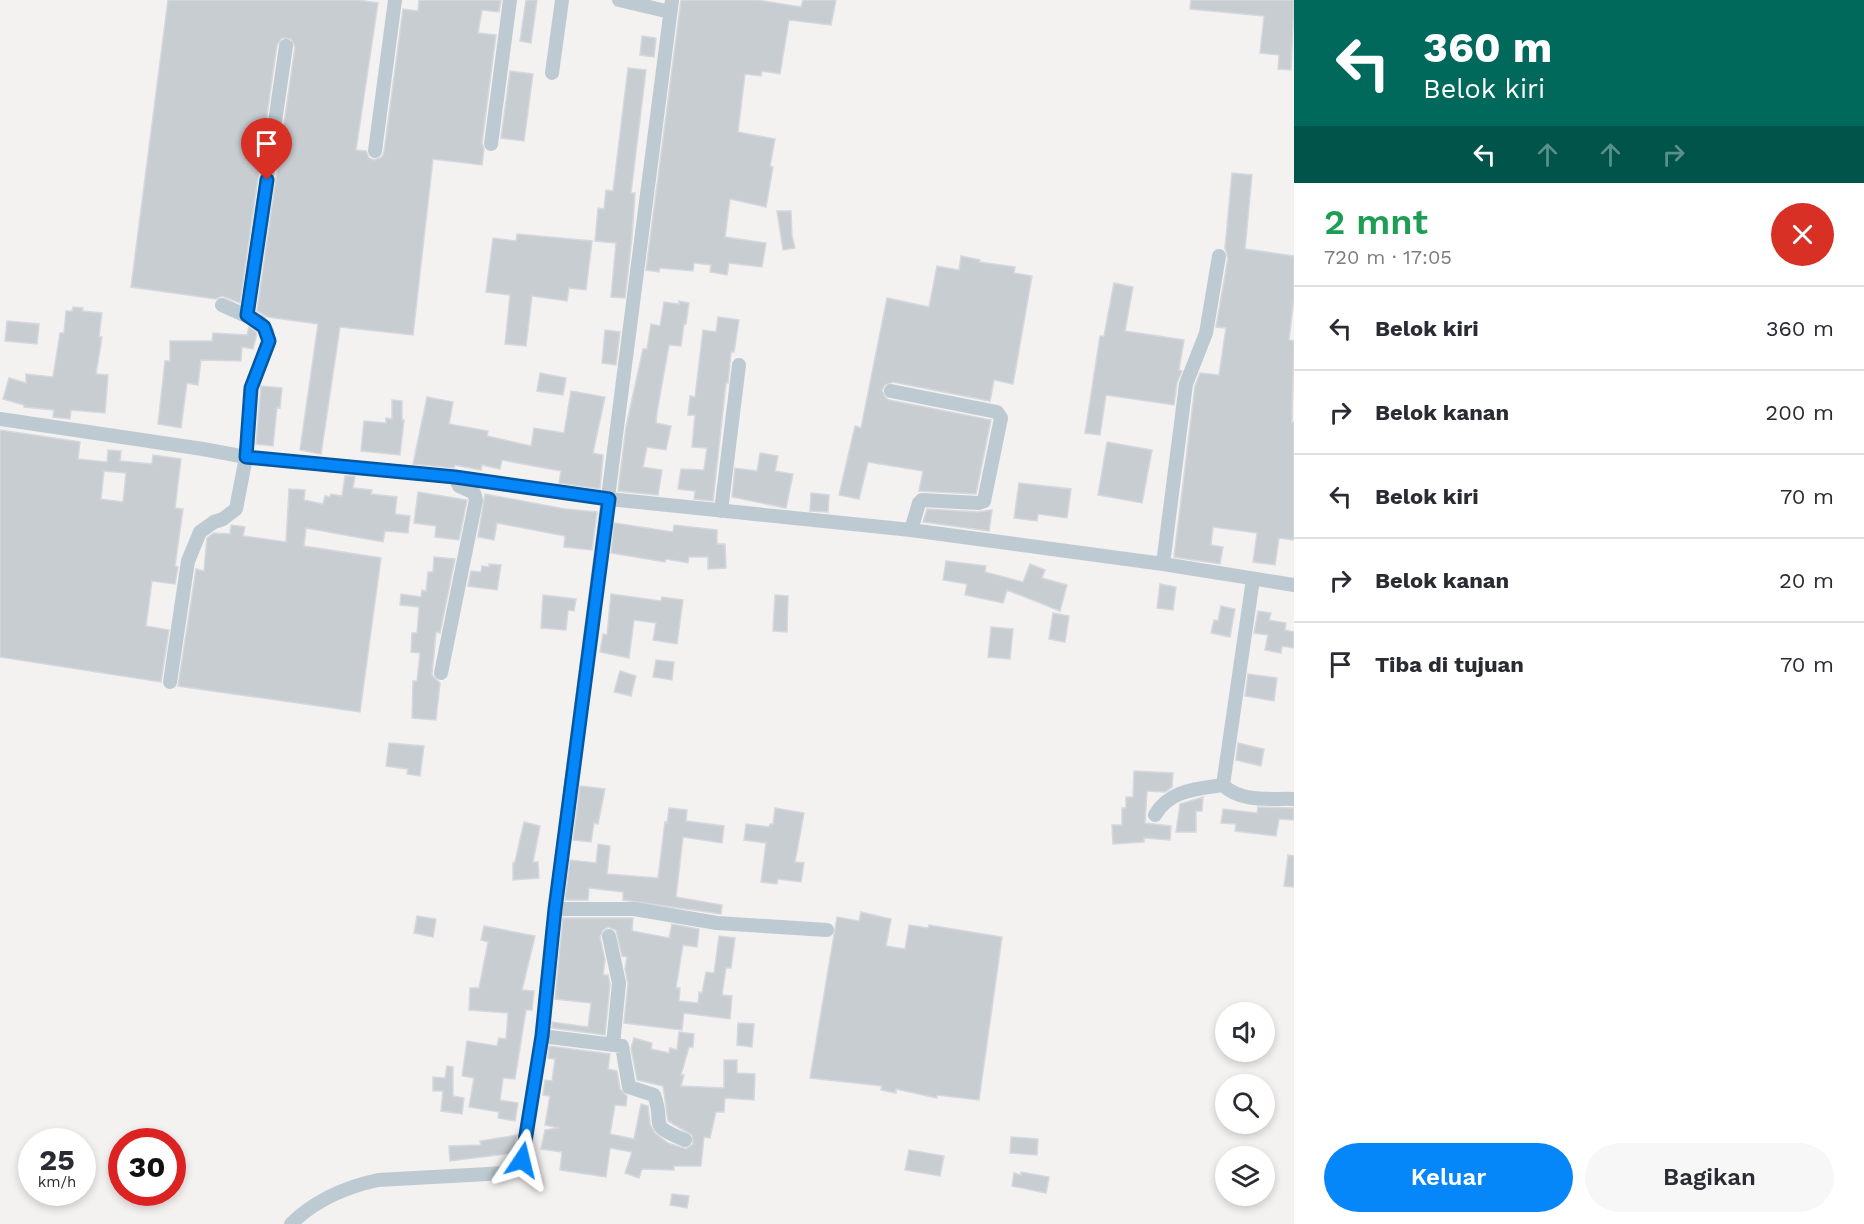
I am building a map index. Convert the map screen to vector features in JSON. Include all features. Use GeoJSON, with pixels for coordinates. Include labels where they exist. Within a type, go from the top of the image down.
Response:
{"type":"FeatureCollection","features":[{"type":"Feature","properties":{"kind":"street"},"geometry":{"type":"LineString","coordinates":[[375,151],[395,0]]}},
{"type":"Feature","properties":{"kind":"street"},"geometry":{"type":"LineString","coordinates":[[490,144],[510,0]]}},
{"type":"Feature","properties":{"kind":"street"},"geometry":{"type":"LineString","coordinates":[[552,73],[562,0]]}},
{"type":"Feature","properties":{"kind":"street"},"geometry":{"type":"LineString","coordinates":[[291,1224],[318,1203],[368,1182],[512,1171],[522,1160],[542,1036],[555,909],[671,6],[619,0]]}},
{"type":"Feature","properties":{"kind":"street"},"geometry":{"type":"LineString","coordinates":[[247,315],[286,46]]}},
{"type":"Feature","properties":{"kind":"street"},"geometry":{"type":"LineString","coordinates":[[1162,564],[1186,384],[1206,333],[1219,255]]}},
{"type":"Feature","properties":{"kind":"street"},"geometry":{"type":"LineString","coordinates":[[170,682],[188,561],[200,532],[214,522],[223,519],[236,508],[246,457],[251,388],[269,341],[264,327],[247,315],[222,305]]}},
{"type":"Feature","properties":{"kind":"street"},"geometry":{"type":"LineString","coordinates":[[721,511],[739,364]]}},
{"type":"Feature","properties":{"kind":"street"},"geometry":{"type":"LineString","coordinates":[[891,391],[997,412],[1001,418],[984,501],[978,503],[922,500],[911,530]]}},
{"type":"Feature","properties":{"kind":"street"},"geometry":{"type":"LineString","coordinates":[[0,419],[203,448],[246,457],[455,477],[609,499],[911,530],[1162,564],[1294,585]]}},
{"type":"Feature","properties":{"kind":"street"},"geometry":{"type":"LineString","coordinates":[[441,673],[476,500],[474,493],[459,486],[455,477]]}},
{"type":"Feature","properties":{"kind":"street"},"geometry":{"type":"LineString","coordinates":[[1223,785],[1252,579]]}},
{"type":"Feature","properties":{"kind":"street"},"geometry":{"type":"LineString","coordinates":[[1223,785],[1233,794],[1243,797],[1294,799]]}},
{"type":"Feature","properties":{"kind":"street"},"geometry":{"type":"LineString","coordinates":[[1155,815],[1160,806],[1174,796],[1192,790],[1223,785]]}},
{"type":"Feature","properties":{"kind":"street"},"geometry":{"type":"LineString","coordinates":[[555,909],[634,909],[717,923],[827,930]]}},
{"type":"Feature","properties":{"kind":"street"},"geometry":{"type":"LineString","coordinates":[[609,936],[619,983],[614,1045]]}},
{"type":"Feature","properties":{"kind":"street"},"geometry":{"type":"LineString","coordinates":[[542,1036],[614,1045],[624,1049],[630,1087],[655,1096],[657,1121],[661,1130],[685,1140]]}},
{"type":"Feature","properties":{"kind":"building"},"geometry":{"type":"Polygon","coordinates":[[[168,0],[358,0],[378,3],[356,150],[366,151],[369,158],[374,160],[382,157],[384,152],[403,9],[418,11],[419,0],[501,0],[499,12],[482,10],[478,33],[496,35],[482,143],[484,149],[482,165],[433,159],[413,335],[340,327],[321,454],[300,450],[318,324],[268,317],[257,311],[295,47],[291,39],[282,38],[277,45],[240,303],[222,296],[216,299],[131,287],[168,0]]]}},
{"type":"Feature","properties":{"kind":"building"},"geometry":{"type":"Polygon","coordinates":[[[526,0],[537,0],[531,43],[520,41],[526,0]]]}},
{"type":"Feature","properties":{"kind":"building"},"geometry":{"type":"Polygon","coordinates":[[[681,0],[757,0],[801,7],[803,0],[836,0],[831,25],[789,20],[780,74],[762,71],[761,76],[745,74],[738,132],[775,139],[770,166],[773,167],[766,207],[730,199],[725,237],[766,243],[762,267],[729,263],[727,275],[710,272],[711,265],[694,263],[693,271],[660,268],[659,272],[646,270],[681,0]]]}},
{"type":"Feature","properties":{"kind":"building"},"geometry":{"type":"Polygon","coordinates":[[[1191,0],[1294,0],[1291,70],[1278,69],[1279,55],[1260,53],[1264,16],[1190,9],[1191,0]]]}},
{"type":"Feature","properties":{"kind":"building"},"geometry":{"type":"Polygon","coordinates":[[[642,36],[656,38],[654,57],[640,55],[642,36]]]}},
{"type":"Feature","properties":{"kind":"building"},"geometry":{"type":"Polygon","coordinates":[[[628,68],[646,70],[631,193],[635,193],[625,298],[611,297],[616,243],[595,241],[598,208],[604,209],[606,190],[613,191],[628,68]]]}},
{"type":"Feature","properties":{"kind":"building"},"geometry":{"type":"Polygon","coordinates":[[[510,71],[533,74],[524,141],[501,138],[510,71]]]}},
{"type":"Feature","properties":{"kind":"building"},"geometry":{"type":"Polygon","coordinates":[[[1232,173],[1252,175],[1245,249],[1294,256],[1294,297],[1289,340],[1294,341],[1292,422],[1294,422],[1294,540],[1279,538],[1275,565],[1253,562],[1257,533],[1213,527],[1211,545],[1223,547],[1220,564],[1174,557],[1195,386],[1200,373],[1219,375],[1226,328],[1216,327],[1228,258],[1225,248],[1232,173]]]}},
{"type":"Feature","properties":{"kind":"building"},"geometry":{"type":"Polygon","coordinates":[[[777,211],[791,211],[795,248],[783,250],[777,211]]]}},
{"type":"Feature","properties":{"kind":"building"},"geometry":{"type":"Polygon","coordinates":[[[517,234],[592,241],[586,290],[569,288],[567,301],[532,296],[526,346],[505,344],[510,295],[486,292],[493,238],[516,241],[517,234]]]}},
{"type":"Feature","properties":{"kind":"building"},"geometry":{"type":"Polygon","coordinates":[[[961,256],[980,260],[979,262],[1015,267],[1014,273],[1032,276],[1013,384],[994,380],[990,401],[893,382],[885,385],[882,390],[889,400],[991,420],[976,494],[919,491],[923,471],[868,462],[859,499],[839,495],[855,426],[861,428],[887,298],[929,307],[937,266],[959,270],[961,256]]]}},
{"type":"Feature","properties":{"kind":"building"},"geometry":{"type":"Polygon","coordinates":[[[1114,283],[1133,287],[1125,331],[1184,340],[1179,370],[1182,371],[1177,383],[1174,405],[1106,395],[1100,435],[1085,433],[1100,336],[1104,336],[1114,283]]]}},
{"type":"Feature","properties":{"kind":"building"},"geometry":{"type":"Polygon","coordinates":[[[679,301],[689,303],[686,324],[684,324],[681,346],[669,345],[656,423],[671,426],[666,450],[647,447],[643,467],[662,470],[658,495],[618,491],[626,427],[643,349],[647,349],[651,324],[660,326],[664,302],[679,304],[679,301]]]}},
{"type":"Feature","properties":{"kind":"building"},"geometry":{"type":"Polygon","coordinates":[[[73,307],[83,308],[82,311],[102,313],[99,337],[102,337],[96,374],[108,375],[105,413],[71,410],[70,419],[53,417],[54,410],[24,407],[24,405],[3,399],[9,378],[26,383],[26,374],[53,377],[60,333],[64,333],[66,311],[72,311],[73,307]]]}},
{"type":"Feature","properties":{"kind":"building"},"geometry":{"type":"Polygon","coordinates":[[[718,317],[739,320],[734,352],[731,352],[728,383],[726,383],[713,501],[694,499],[695,491],[678,489],[681,469],[704,470],[707,448],[692,447],[695,415],[688,415],[690,396],[695,397],[703,330],[716,332],[718,317]]]}},
{"type":"Feature","properties":{"kind":"building"},"geometry":{"type":"Polygon","coordinates":[[[7,321],[39,324],[37,344],[5,341],[7,321]]]}},
{"type":"Feature","properties":{"kind":"building"},"geometry":{"type":"Polygon","coordinates":[[[249,327],[257,333],[253,349],[242,347],[241,361],[201,360],[198,385],[187,383],[181,428],[158,424],[165,361],[170,361],[170,341],[212,341],[213,333],[247,335],[249,327]]]}},
{"type":"Feature","properties":{"kind":"building"},"geometry":{"type":"Polygon","coordinates":[[[605,330],[620,332],[616,365],[602,363],[605,330]]]}},
{"type":"Feature","properties":{"kind":"building"},"geometry":{"type":"Polygon","coordinates":[[[540,373],[566,378],[563,395],[537,391],[540,373]]]}},
{"type":"Feature","properties":{"kind":"building"},"geometry":{"type":"Polygon","coordinates":[[[261,386],[282,388],[280,408],[277,407],[273,446],[256,444],[261,386]]]}},
{"type":"Feature","properties":{"kind":"building"},"geometry":{"type":"Polygon","coordinates":[[[571,391],[605,397],[593,453],[603,455],[600,489],[559,483],[561,471],[502,460],[500,469],[482,465],[481,470],[455,465],[454,468],[413,464],[427,397],[453,402],[449,424],[488,431],[487,436],[531,446],[534,428],[564,433],[571,391]]]}},
{"type":"Feature","properties":{"kind":"building"},"geometry":{"type":"Polygon","coordinates":[[[392,400],[402,401],[402,420],[404,420],[400,455],[361,451],[364,421],[386,423],[386,418],[392,419],[392,400]]]}},
{"type":"Feature","properties":{"kind":"building"},"geometry":{"type":"Polygon","coordinates":[[[0,430],[80,442],[78,459],[107,462],[108,450],[121,451],[120,461],[152,464],[153,455],[181,459],[175,508],[183,509],[175,566],[178,567],[175,584],[152,581],[146,626],[169,630],[161,682],[0,657],[0,430]],[[104,471],[101,499],[123,502],[126,473],[104,471]]]}},
{"type":"Feature","properties":{"kind":"building"},"geometry":{"type":"Polygon","coordinates":[[[1107,442],[1152,450],[1142,503],[1098,495],[1107,442]]]}},
{"type":"Feature","properties":{"kind":"building"},"geometry":{"type":"Polygon","coordinates":[[[760,453],[778,456],[775,471],[793,474],[786,508],[732,497],[735,468],[757,471],[760,453]]]}},
{"type":"Feature","properties":{"kind":"building"},"geometry":{"type":"Polygon","coordinates":[[[345,476],[355,476],[353,488],[372,490],[371,494],[397,497],[395,514],[410,516],[408,533],[385,531],[383,542],[306,528],[304,546],[381,558],[360,712],[178,686],[196,569],[204,571],[207,538],[214,533],[230,534],[231,525],[245,527],[243,536],[286,542],[289,489],[305,490],[304,500],[323,504],[325,496],[330,497],[331,494],[342,496],[345,476]]]}},
{"type":"Feature","properties":{"kind":"building"},"geometry":{"type":"Polygon","coordinates":[[[1019,483],[1071,489],[1067,518],[1038,514],[1037,521],[1014,518],[1019,483]]]}},
{"type":"Feature","properties":{"kind":"building"},"geometry":{"type":"Polygon","coordinates":[[[418,492],[467,500],[459,540],[435,537],[436,526],[414,523],[418,492]]]}},
{"type":"Feature","properties":{"kind":"building"},"geometry":{"type":"Polygon","coordinates":[[[811,493],[829,495],[828,512],[810,511],[811,493]]]}},
{"type":"Feature","properties":{"kind":"building"},"geometry":{"type":"Polygon","coordinates":[[[485,494],[565,509],[597,512],[592,550],[564,547],[565,536],[497,523],[494,540],[478,537],[485,494]]]}},
{"type":"Feature","properties":{"kind":"building"},"geometry":{"type":"Polygon","coordinates":[[[927,509],[978,512],[992,510],[989,531],[923,522],[927,509]]]}},
{"type":"Feature","properties":{"kind":"building"},"geometry":{"type":"Polygon","coordinates":[[[614,523],[673,532],[674,525],[717,530],[717,544],[725,544],[726,568],[708,569],[708,557],[689,557],[688,563],[666,559],[665,562],[611,553],[614,523]]]}},
{"type":"Feature","properties":{"kind":"building"},"geometry":{"type":"Polygon","coordinates":[[[434,557],[455,559],[440,633],[436,632],[432,675],[440,683],[436,720],[412,718],[413,681],[417,681],[420,653],[411,652],[412,633],[417,633],[419,607],[400,605],[401,594],[421,597],[422,590],[426,591],[428,572],[433,572],[434,557]]]}},
{"type":"Feature","properties":{"kind":"building"},"geometry":{"type":"Polygon","coordinates":[[[946,561],[986,566],[985,572],[1023,582],[1030,564],[1045,570],[1042,578],[1067,585],[1060,611],[1007,590],[1003,603],[965,595],[967,584],[943,580],[946,561]]]}},
{"type":"Feature","properties":{"kind":"building"},"geometry":{"type":"Polygon","coordinates":[[[489,564],[501,565],[497,590],[468,586],[471,571],[481,572],[482,566],[489,567],[489,564]]]}},
{"type":"Feature","properties":{"kind":"building"},"geometry":{"type":"Polygon","coordinates":[[[1160,584],[1176,587],[1173,610],[1157,608],[1160,584]]]}},
{"type":"Feature","properties":{"kind":"building"},"geometry":{"type":"Polygon","coordinates":[[[611,594],[661,601],[662,597],[683,600],[677,644],[653,640],[656,623],[634,620],[629,658],[600,652],[603,634],[607,635],[611,594]]]}},
{"type":"Feature","properties":{"kind":"building"},"geometry":{"type":"Polygon","coordinates":[[[543,595],[576,599],[574,611],[568,610],[566,630],[541,628],[543,595]]]}},
{"type":"Feature","properties":{"kind":"building"},"geometry":{"type":"Polygon","coordinates":[[[775,595],[788,596],[787,632],[773,631],[775,595]]]}},
{"type":"Feature","properties":{"kind":"building"},"geometry":{"type":"Polygon","coordinates":[[[1221,606],[1235,609],[1230,637],[1211,633],[1214,620],[1218,621],[1221,606]]]}},
{"type":"Feature","properties":{"kind":"building"},"geometry":{"type":"Polygon","coordinates":[[[1258,611],[1271,613],[1269,620],[1286,623],[1285,630],[1294,632],[1294,648],[1282,646],[1281,653],[1265,650],[1268,635],[1254,633],[1258,611]]]}},
{"type":"Feature","properties":{"kind":"building"},"geometry":{"type":"Polygon","coordinates":[[[1053,613],[1069,616],[1065,642],[1049,639],[1053,613]]]}},
{"type":"Feature","properties":{"kind":"building"},"geometry":{"type":"Polygon","coordinates":[[[991,627],[1013,629],[1010,659],[988,657],[991,627]]]}},
{"type":"Feature","properties":{"kind":"building"},"geometry":{"type":"Polygon","coordinates":[[[656,660],[674,662],[672,680],[653,677],[656,660]]]}},
{"type":"Feature","properties":{"kind":"building"},"geometry":{"type":"Polygon","coordinates":[[[620,671],[636,676],[631,696],[614,692],[620,671]]]}},
{"type":"Feature","properties":{"kind":"building"},"geometry":{"type":"Polygon","coordinates":[[[1248,674],[1277,678],[1274,701],[1245,696],[1248,674]]]}},
{"type":"Feature","properties":{"kind":"building"},"geometry":{"type":"Polygon","coordinates":[[[389,743],[424,746],[420,776],[407,774],[408,769],[386,766],[389,743]]]}},
{"type":"Feature","properties":{"kind":"building"},"geometry":{"type":"Polygon","coordinates":[[[1238,743],[1264,749],[1261,766],[1236,760],[1238,743]]]}},
{"type":"Feature","properties":{"kind":"building"},"geometry":{"type":"Polygon","coordinates":[[[1134,771],[1173,773],[1172,787],[1165,792],[1147,791],[1145,823],[1171,826],[1170,840],[1144,838],[1144,842],[1113,844],[1112,825],[1122,825],[1122,808],[1126,808],[1126,797],[1133,797],[1134,771]]]}},
{"type":"Feature","properties":{"kind":"building"},"geometry":{"type":"Polygon","coordinates":[[[580,786],[605,789],[598,824],[594,823],[591,842],[573,840],[580,786]]]}},
{"type":"Feature","properties":{"kind":"building"},"geometry":{"type":"Polygon","coordinates":[[[1203,797],[1202,811],[1196,811],[1196,832],[1176,832],[1180,804],[1203,797]]]}},
{"type":"Feature","properties":{"kind":"building"},"geometry":{"type":"Polygon","coordinates":[[[1258,807],[1294,808],[1294,820],[1279,819],[1276,836],[1235,831],[1236,824],[1221,823],[1223,809],[1257,813],[1258,807]]]}},
{"type":"Feature","properties":{"kind":"building"},"geometry":{"type":"Polygon","coordinates":[[[669,808],[687,810],[686,821],[724,826],[722,843],[683,837],[676,897],[722,905],[721,914],[623,900],[623,892],[589,888],[588,900],[565,900],[570,860],[596,863],[598,844],[610,846],[607,874],[658,878],[669,808]]]}},
{"type":"Feature","properties":{"kind":"building"},"geometry":{"type":"Polygon","coordinates":[[[775,808],[804,813],[795,862],[804,863],[801,882],[778,879],[777,884],[761,882],[766,843],[744,840],[746,824],[769,827],[773,824],[775,808]]]}},
{"type":"Feature","properties":{"kind":"building"},"geometry":{"type":"Polygon","coordinates":[[[524,822],[540,826],[533,862],[538,862],[539,878],[513,880],[513,863],[524,822]]]}},
{"type":"Feature","properties":{"kind":"building"},"geometry":{"type":"Polygon","coordinates":[[[1288,855],[1294,856],[1294,887],[1284,886],[1288,855]]]}},
{"type":"Feature","properties":{"kind":"building"},"geometry":{"type":"Polygon","coordinates":[[[861,912],[891,919],[886,946],[905,949],[909,925],[928,928],[929,925],[1002,937],[979,1100],[937,1095],[937,1098],[896,1089],[896,1093],[881,1090],[882,1086],[810,1078],[837,917],[859,921],[861,912]]]}},
{"type":"Feature","properties":{"kind":"building"},"geometry":{"type":"Polygon","coordinates":[[[417,916],[436,919],[433,937],[414,933],[417,916]]]}},
{"type":"Feature","properties":{"kind":"building"},"geometry":{"type":"Polygon","coordinates":[[[563,918],[633,918],[632,931],[669,938],[672,924],[699,929],[697,947],[683,945],[676,988],[680,988],[679,1001],[698,1003],[706,972],[714,973],[719,936],[735,938],[731,968],[726,968],[722,995],[732,996],[730,1019],[684,1013],[682,1030],[624,1023],[628,984],[625,969],[627,957],[622,956],[616,930],[608,927],[603,930],[600,937],[605,960],[603,975],[608,975],[610,984],[605,1035],[552,1028],[552,1022],[588,1027],[591,1003],[555,999],[563,918]]]}},
{"type":"Feature","properties":{"kind":"building"},"geometry":{"type":"Polygon","coordinates":[[[484,926],[535,936],[522,990],[534,991],[532,1010],[526,1010],[515,1079],[503,1078],[500,1100],[518,1103],[515,1121],[498,1118],[499,1112],[469,1107],[474,1078],[462,1076],[467,1041],[497,1046],[499,1038],[506,1039],[508,1013],[469,1010],[470,988],[479,988],[488,942],[481,940],[484,926]]]}},
{"type":"Feature","properties":{"kind":"building"},"geometry":{"type":"Polygon","coordinates":[[[738,1023],[754,1024],[752,1047],[737,1045],[738,1023]]]}},
{"type":"Feature","properties":{"kind":"building"},"geometry":{"type":"Polygon","coordinates":[[[679,1032],[694,1034],[693,1047],[689,1047],[681,1075],[684,1075],[681,1086],[724,1088],[724,1060],[737,1060],[737,1073],[755,1074],[754,1100],[725,1098],[724,1112],[716,1112],[710,1138],[704,1137],[701,1166],[674,1166],[674,1170],[642,1169],[639,1178],[625,1173],[632,1152],[610,1148],[606,1177],[560,1170],[562,1152],[541,1149],[545,1130],[559,1128],[545,1125],[550,1096],[543,1095],[545,1080],[552,1081],[555,1059],[548,1058],[549,1046],[610,1054],[608,1069],[617,1071],[620,1089],[627,1096],[626,1106],[615,1105],[610,1134],[634,1139],[641,1104],[648,1106],[650,1124],[655,1133],[668,1143],[686,1149],[693,1144],[692,1135],[668,1121],[663,1086],[637,1080],[631,1048],[634,1038],[652,1043],[651,1049],[669,1053],[670,1048],[677,1050],[679,1032]]]}},
{"type":"Feature","properties":{"kind":"building"},"geometry":{"type":"Polygon","coordinates":[[[447,1066],[453,1067],[453,1096],[464,1098],[462,1114],[441,1111],[443,1091],[433,1091],[433,1077],[445,1078],[447,1066]]]}},
{"type":"Feature","properties":{"kind":"building"},"geometry":{"type":"Polygon","coordinates":[[[517,1135],[514,1153],[450,1161],[449,1146],[481,1145],[480,1141],[517,1135]]]}},
{"type":"Feature","properties":{"kind":"building"},"geometry":{"type":"Polygon","coordinates":[[[1011,1137],[1038,1139],[1037,1155],[1010,1153],[1011,1137]]]}},
{"type":"Feature","properties":{"kind":"building"},"geometry":{"type":"Polygon","coordinates":[[[909,1150],[944,1156],[940,1176],[905,1170],[909,1150]]]}},
{"type":"Feature","properties":{"kind":"building"},"geometry":{"type":"Polygon","coordinates":[[[1021,1172],[1049,1177],[1046,1193],[1012,1186],[1014,1173],[1021,1175],[1021,1172]]]}},
{"type":"Feature","properties":{"kind":"building"},"geometry":{"type":"Polygon","coordinates":[[[672,1194],[689,1196],[687,1208],[670,1205],[672,1194]]]}},
{"type":"Feature","properties":{"kind":"route"},"geometry":{"type":"LineString","coordinates":[[267,180],[247,315],[260,322],[267,331],[269,341],[251,388],[246,457],[455,477],[609,499],[555,909],[542,1036],[522,1160]]}}]}
